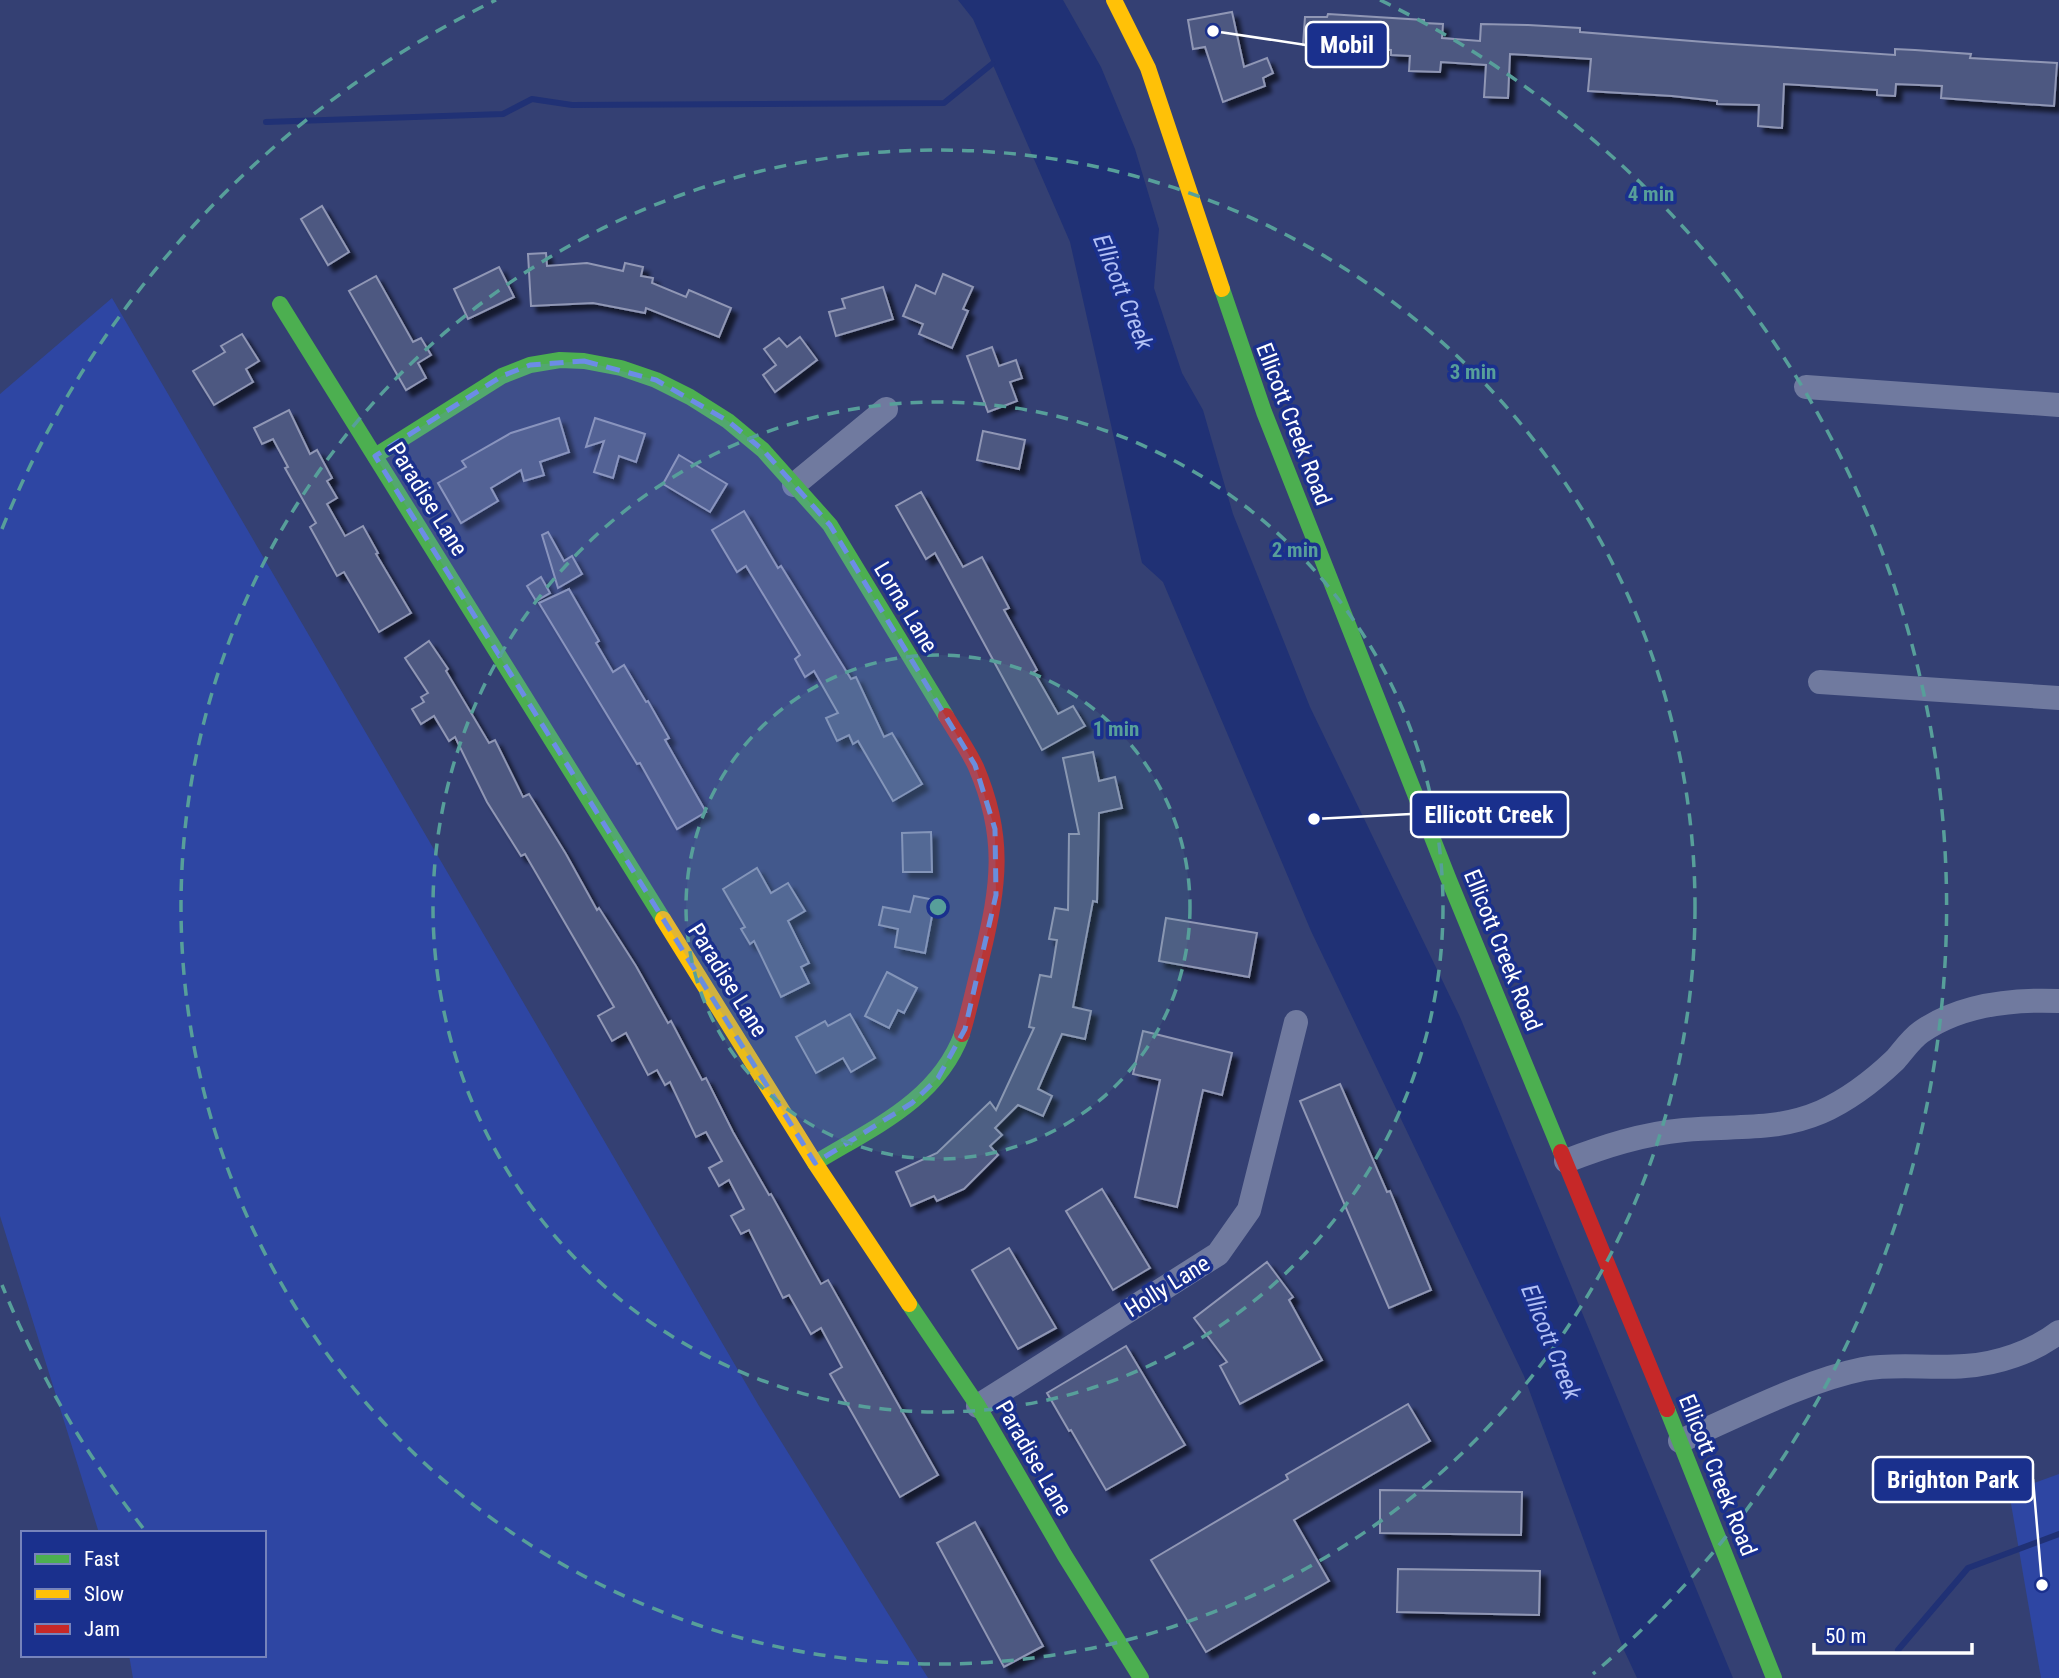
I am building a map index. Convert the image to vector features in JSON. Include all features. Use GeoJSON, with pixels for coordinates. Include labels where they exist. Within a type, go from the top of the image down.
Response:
{"type":"FeatureCollection","features":[{"type":"Feature","properties":{"kind":"street","name":"Ellicott Creek Road"},"geometry":{"type":"LineString","coordinates":[[1114,0],[1147,68],[1264,412],[1450,880],[1774,1678]]}},
{"type":"Feature","properties":{"kind":"street","name":"Paradise Lane"},"geometry":{"type":"LineString","coordinates":[[280,304],[815,1163],[978,1406],[1065,1556],[1141,1678]]}},
{"type":"Feature","properties":{"kind":"street","name":"Lorna Lane"},"geometry":{"type":"LineString","coordinates":[[375,456],[502,376],[530,365],[560,360],[584,361],[621,368],[656,380],[728,421],[763,450],[830,526],[975,765],[988,800],[998,858],[993,908],[965,1029],[955,1052],[938,1078],[912,1103],[815,1163]]}},
{"type":"Feature","properties":{"kind":"street"},"geometry":{"type":"LineString","coordinates":[[1806,387],[2059,405]]}},
{"type":"Feature","properties":{"kind":"street"},"geometry":{"type":"LineString","coordinates":[[794,485],[886,409]]}},
{"type":"Feature","properties":{"kind":"street"},"geometry":{"type":"LineString","coordinates":[[1820,682],[2059,698]]}},
{"type":"Feature","properties":{"kind":"street"},"geometry":{"type":"LineString","coordinates":[[1566,1161],[1618,1141],[1653,1133],[1687,1129],[1767,1127],[1799,1120],[1824,1111],[1854,1093],[1882,1072],[1919,1034],[1944,1020],[1971,1009],[1999,1003],[2059,1001]]}},
{"type":"Feature","properties":{"kind":"street","name":"Holly Lane"},"geometry":{"type":"LineString","coordinates":[[978,1406],[1218,1254],[1249,1210],[1296,1022]]}},
{"type":"Feature","properties":{"kind":"street"},"geometry":{"type":"LineString","coordinates":[[1679,1441],[1833,1376],[1898,1365],[1964,1367],[1996,1362],[2027,1351],[2059,1332]]}},
{"type":"Feature","properties":{"kind":"highlighted area"},"geometry":{"type":"Polygon","coordinates":[[[584,361],[656,380],[728,421],[763,450],[830,525],[975,765],[995,829],[996,895],[965,1029],[938,1078],[912,1103],[815,1163],[375,456],[502,376],[530,365],[584,361]]]}},
{"type":"Feature","properties":{"kind":"shaded area"},"geometry":{"type":"Polygon","coordinates":[[[112,298],[759,1406],[928,1678],[133,1678],[129,1657],[266,1657],[266,1531],[98,1531],[0,1216],[0,394],[112,298]]]}},
{"type":"Feature","properties":{"kind":"shaded area"},"geometry":{"type":"Polygon","coordinates":[[[2059,1474],[2059,1678],[2041,1678],[2009,1492],[2059,1474]]]}},
{"type":"Feature","properties":{"kind":"water","name":"Ellicott Creek"},"geometry":{"type":"Polygon","coordinates":[[[958,0],[1063,0],[1101,67],[1135,149],[1159,229],[1154,288],[1182,373],[1203,410],[1233,514],[1310,707],[1460,1017],[1733,1678],[1637,1678],[1623,1648],[1524,1376],[1311,931],[1163,582],[1142,563],[1070,242],[973,19],[958,0]]]}},
{"type":"Feature","properties":{"kind":"building"},"geometry":{"type":"Polygon","coordinates":[[[1232,12],[1244,67],[1267,58],[1273,73],[1263,78],[1265,86],[1223,102],[1205,47],[1193,49],[1188,20],[1232,12]]]}},
{"type":"Feature","properties":{"kind":"building"},"geometry":{"type":"Polygon","coordinates":[[[1328,14],[1424,20],[1424,23],[1443,24],[1442,38],[1480,41],[1481,24],[1528,25],[1717,43],[1895,55],[1895,49],[1915,50],[1971,54],[1970,58],[2057,63],[2054,106],[1941,98],[1942,86],[1896,84],[1895,96],[1877,95],[1877,90],[1784,84],[1782,128],[1758,126],[1759,105],[1717,104],[1717,101],[1672,96],[1588,91],[1591,59],[1510,54],[1508,98],[1484,97],[1486,65],[1441,62],[1440,72],[1409,71],[1410,56],[1391,55],[1391,50],[1303,45],[1305,17],[1327,17],[1328,14]]]}},
{"type":"Feature","properties":{"kind":"building"},"geometry":{"type":"Polygon","coordinates":[[[322,206],[349,252],[328,265],[301,219],[322,206]]]}},
{"type":"Feature","properties":{"kind":"building"},"geometry":{"type":"Polygon","coordinates":[[[546,253],[547,266],[587,263],[623,271],[625,263],[643,267],[641,276],[653,278],[652,283],[686,297],[689,290],[731,308],[719,337],[646,308],[645,313],[593,303],[531,306],[528,254],[546,253]]]}},
{"type":"Feature","properties":{"kind":"building"},"geometry":{"type":"Polygon","coordinates":[[[499,267],[514,297],[468,319],[454,289],[499,267]]]}},
{"type":"Feature","properties":{"kind":"building"},"geometry":{"type":"Polygon","coordinates":[[[943,274],[973,287],[963,309],[968,311],[952,348],[919,334],[923,324],[903,316],[916,285],[935,294],[943,274]]]}},
{"type":"Feature","properties":{"kind":"building"},"geometry":{"type":"Polygon","coordinates":[[[376,276],[413,342],[421,338],[431,355],[418,363],[426,378],[406,390],[349,291],[376,276]]]}},
{"type":"Feature","properties":{"kind":"building"},"geometry":{"type":"Polygon","coordinates":[[[883,287],[893,319],[836,336],[829,312],[845,308],[842,299],[883,287]]]}},
{"type":"Feature","properties":{"kind":"building"},"geometry":{"type":"Polygon","coordinates":[[[242,334],[259,361],[246,369],[253,382],[214,405],[193,371],[225,352],[221,346],[242,334]]]}},
{"type":"Feature","properties":{"kind":"building"},"geometry":{"type":"Polygon","coordinates":[[[800,337],[817,360],[775,392],[763,375],[776,365],[764,349],[779,338],[787,347],[800,337]]]}},
{"type":"Feature","properties":{"kind":"building"},"geometry":{"type":"Polygon","coordinates":[[[992,347],[999,366],[1016,360],[1022,378],[1010,382],[1017,401],[988,412],[967,356],[992,347]]]}},
{"type":"Feature","properties":{"kind":"building"},"geometry":{"type":"Polygon","coordinates":[[[289,410],[310,454],[317,450],[332,478],[327,481],[337,498],[327,504],[345,536],[363,526],[378,553],[376,554],[411,613],[379,632],[344,572],[337,576],[310,527],[316,523],[285,468],[288,467],[273,439],[262,444],[254,428],[289,410]]]}},
{"type":"Feature","properties":{"kind":"building"},"geometry":{"type":"Polygon","coordinates":[[[559,418],[569,452],[540,462],[544,475],[524,481],[521,470],[491,488],[498,501],[461,523],[438,483],[466,467],[462,461],[511,433],[559,418]]]}},
{"type":"Feature","properties":{"kind":"building"},"geometry":{"type":"Polygon","coordinates":[[[595,418],[645,434],[636,462],[619,456],[613,478],[594,472],[604,441],[586,447],[595,418]]]}},
{"type":"Feature","properties":{"kind":"building"},"geometry":{"type":"Polygon","coordinates":[[[983,431],[1025,440],[1019,469],[977,460],[983,431]]]}},
{"type":"Feature","properties":{"kind":"building"},"geometry":{"type":"Polygon","coordinates":[[[679,455],[727,484],[710,512],[663,484],[679,455]]]}},
{"type":"Feature","properties":{"kind":"building"},"geometry":{"type":"Polygon","coordinates":[[[921,492],[963,567],[982,557],[1009,608],[1004,610],[1037,670],[1034,672],[1058,714],[1073,706],[1085,726],[1042,750],[935,553],[926,559],[896,506],[921,492]]]}},
{"type":"Feature","properties":{"kind":"building"},"geometry":{"type":"Polygon","coordinates":[[[744,511],[851,679],[856,677],[884,737],[892,733],[922,784],[893,801],[858,741],[853,744],[849,735],[837,741],[826,718],[838,713],[814,671],[805,677],[795,659],[800,655],[746,566],[737,572],[712,530],[744,511]]]}},
{"type":"Feature","properties":{"kind":"building"},"geometry":{"type":"Polygon","coordinates":[[[548,532],[564,561],[572,556],[582,574],[558,588],[542,535],[548,532]]]}},
{"type":"Feature","properties":{"kind":"building"},"geometry":{"type":"Polygon","coordinates":[[[541,577],[550,593],[536,601],[527,586],[541,577]]]}},
{"type":"Feature","properties":{"kind":"building"},"geometry":{"type":"Polygon","coordinates":[[[569,589],[599,641],[596,643],[613,672],[624,665],[646,702],[648,701],[669,738],[665,740],[706,812],[677,829],[640,763],[637,764],[539,603],[569,589]]]}},
{"type":"Feature","properties":{"kind":"building"},"geometry":{"type":"Polygon","coordinates":[[[429,641],[448,669],[446,671],[489,743],[495,740],[523,797],[529,794],[597,910],[599,908],[636,966],[668,1023],[671,1021],[702,1080],[706,1078],[733,1132],[821,1284],[828,1280],[938,1475],[900,1497],[830,1374],[842,1367],[821,1328],[811,1334],[789,1295],[783,1298],[749,1230],[741,1234],[731,1216],[744,1209],[729,1180],[719,1186],[709,1168],[722,1161],[706,1132],[696,1137],[670,1082],[665,1085],[657,1070],[648,1075],[626,1033],[612,1041],[598,1016],[614,1007],[525,854],[521,856],[487,802],[455,737],[449,741],[434,716],[421,724],[412,709],[424,702],[421,697],[428,693],[405,658],[429,641]]]}},
{"type":"Feature","properties":{"kind":"building"},"geometry":{"type":"Polygon","coordinates":[[[1093,752],[1099,781],[1115,777],[1122,808],[1099,813],[1097,902],[1093,901],[1073,1007],[1091,1011],[1085,1039],[1062,1034],[1038,1089],[1052,1096],[1043,1116],[1018,1105],[995,1128],[1002,1135],[990,1146],[998,1155],[964,1189],[937,1201],[934,1196],[911,1206],[896,1172],[937,1153],[990,1102],[996,1110],[1034,1028],[1029,1027],[1040,975],[1051,977],[1057,940],[1049,939],[1055,908],[1068,910],[1069,834],[1079,834],[1063,758],[1093,752]]]}},
{"type":"Feature","properties":{"kind":"building"},"geometry":{"type":"Polygon","coordinates":[[[931,832],[932,872],[903,872],[902,833],[931,832]]]}},
{"type":"Feature","properties":{"kind":"building"},"geometry":{"type":"Polygon","coordinates":[[[757,868],[771,893],[788,883],[805,911],[788,921],[809,963],[801,967],[809,983],[781,997],[754,941],[750,944],[741,929],[745,927],[723,889],[757,868]]]}},
{"type":"Feature","properties":{"kind":"building"},"geometry":{"type":"Polygon","coordinates":[[[914,896],[935,900],[925,953],[895,947],[898,929],[879,925],[883,907],[910,912],[914,896]]]}},
{"type":"Feature","properties":{"kind":"building"},"geometry":{"type":"Polygon","coordinates":[[[1166,918],[1257,933],[1249,977],[1159,961],[1166,918]]]}},
{"type":"Feature","properties":{"kind":"building"},"geometry":{"type":"Polygon","coordinates":[[[887,972],[917,988],[904,1013],[898,1010],[889,1028],[865,1016],[887,972]]]}},
{"type":"Feature","properties":{"kind":"building"},"geometry":{"type":"Polygon","coordinates":[[[850,1014],[875,1058],[851,1072],[843,1058],[816,1073],[796,1037],[825,1021],[828,1026],[850,1014]]]}},
{"type":"Feature","properties":{"kind":"building"},"geometry":{"type":"Polygon","coordinates":[[[1143,1031],[1232,1053],[1222,1095],[1203,1090],[1177,1207],[1135,1197],[1160,1080],[1133,1074],[1143,1031]]]}},
{"type":"Feature","properties":{"kind":"building"},"geometry":{"type":"Polygon","coordinates":[[[1340,1084],[1387,1192],[1390,1191],[1431,1290],[1389,1308],[1300,1101],[1340,1084]]]}},
{"type":"Feature","properties":{"kind":"building"},"geometry":{"type":"Polygon","coordinates":[[[1102,1189],[1150,1268],[1113,1290],[1066,1211],[1102,1189]]]}},
{"type":"Feature","properties":{"kind":"building"},"geometry":{"type":"Polygon","coordinates":[[[1009,1248],[1056,1328],[1018,1349],[972,1270],[1009,1248]]]}},
{"type":"Feature","properties":{"kind":"building"},"geometry":{"type":"Polygon","coordinates":[[[1267,1262],[1293,1297],[1289,1300],[1322,1360],[1240,1404],[1220,1366],[1227,1362],[1194,1318],[1267,1262]]]}},
{"type":"Feature","properties":{"kind":"building"},"geometry":{"type":"Polygon","coordinates":[[[1126,1346],[1185,1445],[1106,1490],[1047,1393],[1126,1346]]]}},
{"type":"Feature","properties":{"kind":"building"},"geometry":{"type":"Polygon","coordinates":[[[1408,1404],[1430,1441],[1294,1520],[1329,1581],[1206,1652],[1151,1560],[1288,1479],[1286,1475],[1408,1404]]]}},
{"type":"Feature","properties":{"kind":"building"},"geometry":{"type":"Polygon","coordinates":[[[1380,1490],[1522,1492],[1521,1535],[1380,1533],[1380,1490]]]}},
{"type":"Feature","properties":{"kind":"building"},"geometry":{"type":"Polygon","coordinates":[[[975,1522],[1043,1646],[1004,1667],[937,1543],[975,1522]]]}},
{"type":"Feature","properties":{"kind":"building"},"geometry":{"type":"Polygon","coordinates":[[[1398,1569],[1540,1571],[1539,1615],[1397,1612],[1398,1569]]]}},
{"type":"Feature","properties":{"kind":"waterway"},"geometry":{"type":"LineString","coordinates":[[266,122],[503,114],[532,99],[572,105],[944,103],[992,64]]}},
{"type":"Feature","properties":{"kind":"waterway"},"geometry":{"type":"LineString","coordinates":[[1898,1650],[1968,1568],[2059,1534]]}},
{"type":"Feature","properties":{"kind":"traffic: fast"},"geometry":{"type":"LineString","coordinates":[[1222,289],[1264,412],[1449,880],[1561,1152]]}},
{"type":"Feature","properties":{"kind":"traffic: fast"},"geometry":{"type":"LineString","coordinates":[[280,304],[663,919]]}},
{"type":"Feature","properties":{"kind":"traffic: fast"},"geometry":{"type":"LineString","coordinates":[[375,456],[502,376],[530,365],[560,360],[584,361],[621,368],[656,380],[728,421],[763,450],[830,525],[946,716]]}},
{"type":"Feature","properties":{"kind":"traffic: fast"},"geometry":{"type":"LineString","coordinates":[[815,1163],[880,1124],[920,1095],[951,1057],[962,1034]]}},
{"type":"Feature","properties":{"kind":"traffic: fast"},"geometry":{"type":"LineString","coordinates":[[909,1304],[978,1406],[1065,1556],[1141,1678]]}},
{"type":"Feature","properties":{"kind":"traffic: fast"},"geometry":{"type":"LineString","coordinates":[[1667,1409],[1774,1678]]}},
{"type":"Feature","properties":{"kind":"traffic: slow"},"geometry":{"type":"LineString","coordinates":[[1114,0],[1148,68],[1222,289]]}},
{"type":"Feature","properties":{"kind":"traffic: slow"},"geometry":{"type":"LineString","coordinates":[[663,919],[815,1163],[909,1304]]}},
{"type":"Feature","properties":{"kind":"traffic: jam"},"geometry":{"type":"LineString","coordinates":[[946,716],[976,767],[986,792],[996,839],[997,861],[992,906],[962,1034]]}},
{"type":"Feature","properties":{"kind":"traffic: jam"},"geometry":{"type":"LineString","coordinates":[[1561,1152],[1667,1409]]}},
{"type":"Feature","properties":{"kind":"place","name":"Mobil"},"geometry":{"type":"Point","coordinates":[1213,31]}},
{"type":"Feature","properties":{"kind":"place","name":"Ellicott Creek"},"geometry":{"type":"Point","coordinates":[1314,819]}},
{"type":"Feature","properties":{"kind":"place","name":"Brighton Park"},"geometry":{"type":"Point","coordinates":[2042,1585]}}]}
